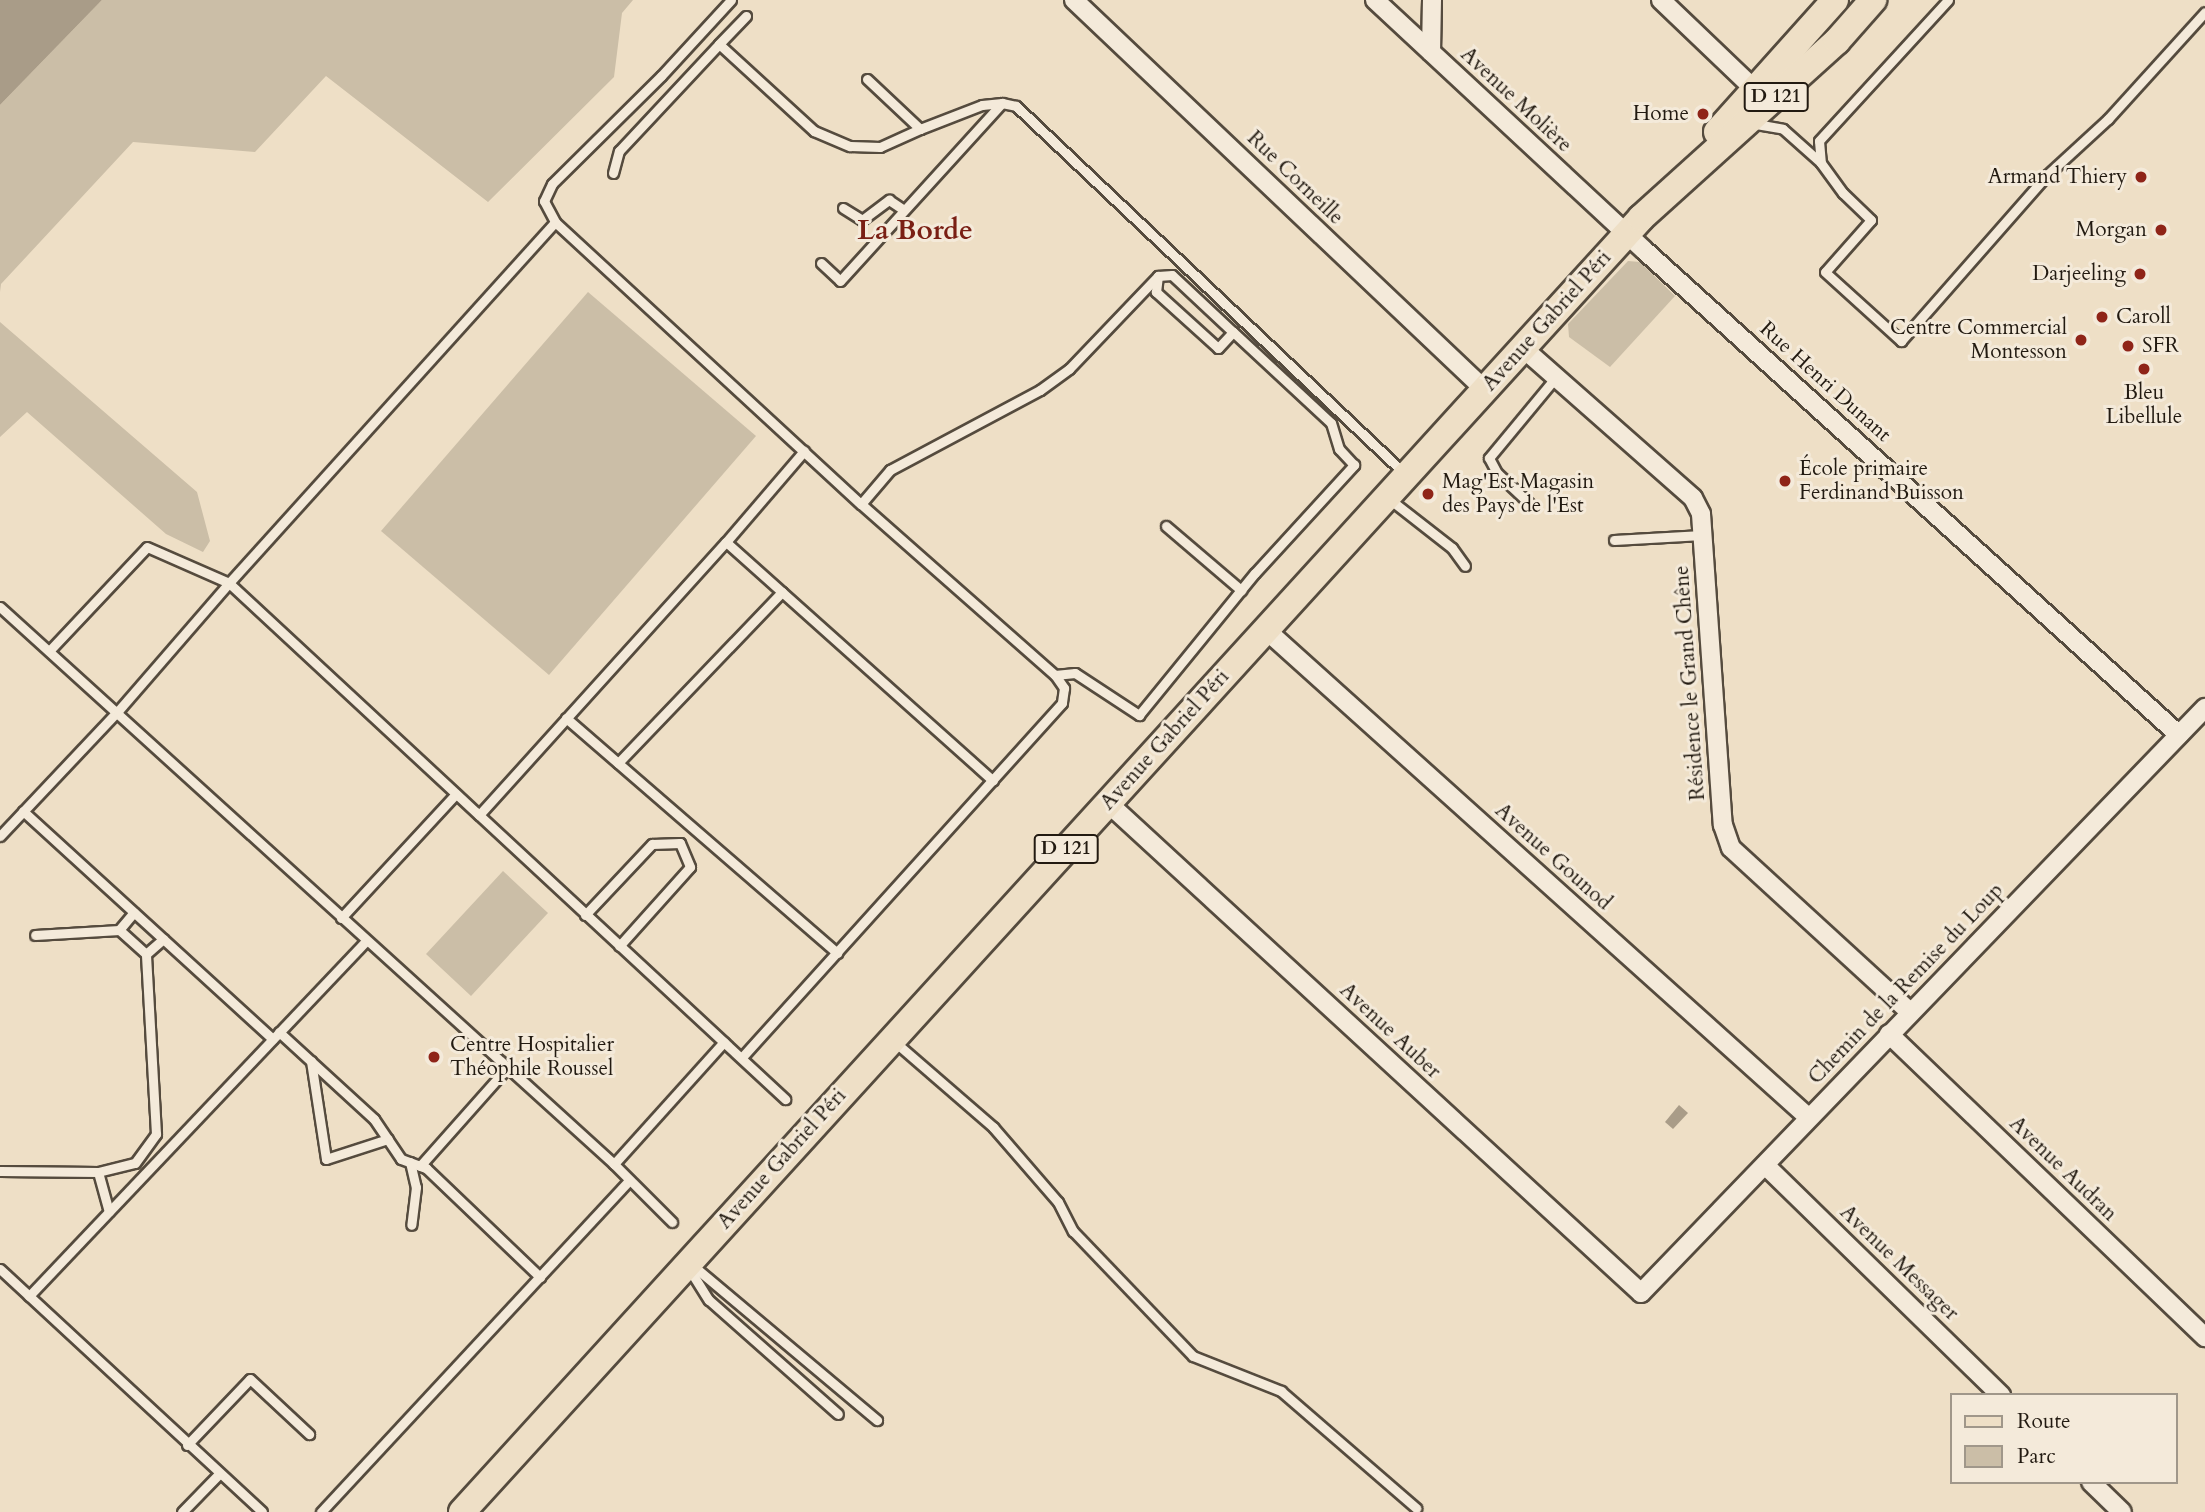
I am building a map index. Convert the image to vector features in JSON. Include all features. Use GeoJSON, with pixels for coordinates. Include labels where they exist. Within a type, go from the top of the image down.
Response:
{"type":"FeatureCollection","features":[{"type":"Feature","properties":{"kind":"main road","name":"Avenue Gabriel Péri"},"geometry":{"type":"LineString","coordinates":[[1672,187],[1753,88],[1835,0]]}},
{"type":"Feature","properties":{"kind":"main road","name":"Avenue Gabriel Péri"},"geometry":{"type":"LineString","coordinates":[[462,1512],[1627,233],[1672,187],[1837,41],[1873,0]]}},
{"type":"Feature","properties":{"kind":"street","name":"Rue Corneille"},"geometry":{"type":"LineString","coordinates":[[1074,0],[1485,390]]}},
{"type":"Feature","properties":{"kind":"street","name":"Avenue Molière"},"geometry":{"type":"LineString","coordinates":[[1375,0],[1627,233]]}},
{"type":"Feature","properties":{"kind":"street"},"geometry":{"type":"LineString","coordinates":[[1431,52],[1432,0]]}},
{"type":"Feature","properties":{"kind":"street"},"geometry":{"type":"LineString","coordinates":[[1661,0],[1753,88]]}},
{"type":"Feature","properties":{"kind":"street","name":"Rue Henri Dunant"},"geometry":{"type":"LineString","coordinates":[[1627,233],[2179,735]]}},
{"type":"Feature","properties":{"kind":"street","name":"Résidence le Grand Chêne"},"geometry":{"type":"LineString","coordinates":[[1524,349],[1693,498],[1701,514],[1723,825],[1731,848],[1910,1012]]}},
{"type":"Feature","properties":{"kind":"street","name":"Avenue Gounod"},"geometry":{"type":"LineString","coordinates":[[1265,629],[1809,1118]]}},
{"type":"Feature","properties":{"kind":"street","name":"Chemin de la Remise du Loup"},"geometry":{"type":"LineString","coordinates":[[1641,1293],[2205,708]]}},
{"type":"Feature","properties":{"kind":"street","name":"Avenue Auber"},"geometry":{"type":"LineString","coordinates":[[1108,803],[1641,1293]]}},
{"type":"Feature","properties":{"kind":"street","name":"Avenue Audran"},"geometry":{"type":"LineString","coordinates":[[1889,1034],[2205,1337]]}},
{"type":"Feature","properties":{"kind":"street","name":"Avenue Messager"},"geometry":{"type":"LineString","coordinates":[[1765,1165],[1999,1393]]}},
{"type":"Feature","properties":{"kind":"street"},"geometry":{"type":"LineString","coordinates":[[2093,1484],[2122,1512]]}},
{"type":"Feature","properties":{"kind":"lane"},"geometry":{"type":"LineString","coordinates":[[731,0],[662,76],[552,184],[544,201],[555,222],[862,504],[1055,675],[1064,688],[1062,703],[741,1057]]}},
{"type":"Feature","properties":{"kind":"lane"},"geometry":{"type":"LineString","coordinates":[[1821,163],[1819,141],[1948,0]]}},
{"type":"Feature","properties":{"kind":"lane"},"geometry":{"type":"LineString","coordinates":[[1738,130],[1760,123],[1783,130],[1821,163],[1843,193],[1871,219],[1825,272],[1901,341],[2047,175],[2108,119],[2205,12]]}},
{"type":"Feature","properties":{"kind":"lane"},"geometry":{"type":"LineString","coordinates":[[613,173],[619,151],[746,16]]}},
{"type":"Feature","properties":{"kind":"lane"},"geometry":{"type":"LineString","coordinates":[[719,44],[814,131],[850,146],[880,147],[963,110],[1002,103],[1016,106],[1407,475]]}},
{"type":"Feature","properties":{"kind":"lane"},"geometry":{"type":"LineString","coordinates":[[867,79],[920,128]]}},
{"type":"Feature","properties":{"kind":"lane"},"geometry":{"type":"LineString","coordinates":[[821,263],[840,281],[1002,103]]}},
{"type":"Feature","properties":{"kind":"lane"},"geometry":{"type":"LineString","coordinates":[[843,208],[862,220],[889,200],[904,210]]}},
{"type":"Feature","properties":{"kind":"lane"},"geometry":{"type":"LineString","coordinates":[[0,835],[118,711],[229,583],[555,222]]}},
{"type":"Feature","properties":{"kind":"lane"},"geometry":{"type":"LineString","coordinates":[[862,504],[890,470],[1041,390],[1069,369],[1122,309],[1157,276],[1172,275],[1331,423],[1339,449],[1354,465],[1241,590],[1139,715],[1074,673],[1055,675]]}},
{"type":"Feature","properties":{"kind":"lane"},"geometry":{"type":"LineString","coordinates":[[1157,276],[1156,292],[1218,348],[1233,332]]}},
{"type":"Feature","properties":{"kind":"lane"},"geometry":{"type":"LineString","coordinates":[[1529,503],[1497,473],[1489,458],[1556,377]]}},
{"type":"Feature","properties":{"kind":"lane"},"geometry":{"type":"LineString","coordinates":[[479,815],[726,542],[804,451]]}},
{"type":"Feature","properties":{"kind":"lane"},"geometry":{"type":"LineString","coordinates":[[1387,497],[1452,548],[1465,566]]}},
{"type":"Feature","properties":{"kind":"lane"},"geometry":{"type":"LineString","coordinates":[[1166,526],[1241,590]]}},
{"type":"Feature","properties":{"kind":"lane"},"geometry":{"type":"LineString","coordinates":[[1614,540],[1702,535]]}},
{"type":"Feature","properties":{"kind":"lane"},"geometry":{"type":"LineString","coordinates":[[726,542],[993,781]]}},
{"type":"Feature","properties":{"kind":"lane"},"geometry":{"type":"LineString","coordinates":[[50,650],[147,547],[191,563],[229,583],[785,1099]]}},
{"type":"Feature","properties":{"kind":"lane"},"geometry":{"type":"LineString","coordinates":[[618,763],[782,592]]}},
{"type":"Feature","properties":{"kind":"lane"},"geometry":{"type":"LineString","coordinates":[[0,607],[118,711],[366,941],[614,1164],[672,1222]]}},
{"type":"Feature","properties":{"kind":"lane"},"geometry":{"type":"LineString","coordinates":[[566,718],[837,953]]}},
{"type":"Feature","properties":{"kind":"lane"},"geometry":{"type":"LineString","coordinates":[[341,918],[456,794]]}},
{"type":"Feature","properties":{"kind":"lane"},"geometry":{"type":"LineString","coordinates":[[23,811],[163,939],[276,1036],[311,1061],[374,1119],[401,1159],[420,1166],[540,1277]]}},
{"type":"Feature","properties":{"kind":"lane"},"geometry":{"type":"LineString","coordinates":[[585,915],[652,844],[680,843],[692,828]]}},
{"type":"Feature","properties":{"kind":"lane"},"geometry":{"type":"LineString","coordinates":[[619,946],[690,867],[680,843]]}},
{"type":"Feature","properties":{"kind":"lane"},"geometry":{"type":"LineString","coordinates":[[119,930],[134,912]]}},
{"type":"Feature","properties":{"kind":"lane"},"geometry":{"type":"LineString","coordinates":[[0,1171],[98,1172],[135,1163],[156,1134],[146,954],[119,930],[35,935]]}},
{"type":"Feature","properties":{"kind":"lane"},"geometry":{"type":"LineString","coordinates":[[146,954],[163,939]]}},
{"type":"Feature","properties":{"kind":"lane"},"geometry":{"type":"LineString","coordinates":[[29,1296],[366,941]]}},
{"type":"Feature","properties":{"kind":"lane"},"geometry":{"type":"LineString","coordinates":[[891,1039],[993,1128],[1058,1202],[1073,1231],[1193,1356],[1281,1391],[1416,1508]]}},
{"type":"Feature","properties":{"kind":"lane"},"geometry":{"type":"LineString","coordinates":[[614,1164],[724,1042]]}},
{"type":"Feature","properties":{"kind":"lane"},"geometry":{"type":"LineString","coordinates":[[311,1061],[326,1160],[388,1139]]}},
{"type":"Feature","properties":{"kind":"lane"},"geometry":{"type":"LineString","coordinates":[[420,1166],[508,1068]]}},
{"type":"Feature","properties":{"kind":"lane"},"geometry":{"type":"LineString","coordinates":[[410,1162],[416,1187],[411,1225]]}},
{"type":"Feature","properties":{"kind":"lane"},"geometry":{"type":"LineString","coordinates":[[98,1172],[108,1212]]}},
{"type":"Feature","properties":{"kind":"lane"},"geometry":{"type":"LineString","coordinates":[[321,1512],[629,1180]]}},
{"type":"Feature","properties":{"kind":"lane"},"geometry":{"type":"LineString","coordinates":[[688,1263],[709,1300],[838,1414]]}},
{"type":"Feature","properties":{"kind":"lane"},"geometry":{"type":"LineString","coordinates":[[688,1263],[877,1420]]}},
{"type":"Feature","properties":{"kind":"lane"},"geometry":{"type":"LineString","coordinates":[[0,1269],[262,1512]]}},
{"type":"Feature","properties":{"kind":"lane"},"geometry":{"type":"LineString","coordinates":[[187,1445],[250,1379],[309,1434]]}},
{"type":"Feature","properties":{"kind":"lane"},"geometry":{"type":"LineString","coordinates":[[182,1512],[219,1474]]}},
{"type":"Feature","properties":{"kind":"green space"},"geometry":{"type":"Polygon","coordinates":[[[102,0],[633,0],[622,13],[614,77],[488,202],[326,76],[255,152],[133,142],[1,284],[0,292],[0,105],[102,0]]]}},
{"type":"Feature","properties":{"kind":"green space"},"geometry":{"type":"Polygon","coordinates":[[[1628,261],[1640,262],[1675,296],[1610,367],[1569,337],[1568,324],[1628,261]]]}},
{"type":"Feature","properties":{"kind":"green space"},"geometry":{"type":"Polygon","coordinates":[[[588,292],[756,436],[549,675],[381,531],[588,292]]]}},
{"type":"Feature","properties":{"kind":"green space"},"geometry":{"type":"Polygon","coordinates":[[[0,322],[197,492],[210,541],[203,552],[166,534],[27,412],[0,437],[0,322]]]}},
{"type":"Feature","properties":{"kind":"green space"},"geometry":{"type":"Polygon","coordinates":[[[503,871],[548,913],[471,996],[426,954],[503,871]]]}},
{"type":"Feature","properties":{"kind":"shaded area"},"geometry":{"type":"Polygon","coordinates":[[[0,0],[102,0],[0,105],[0,0]]]}},
{"type":"Feature","properties":{"kind":"shaded area"},"geometry":{"type":"Polygon","coordinates":[[[1679,1105],[1688,1113],[1673,1129],[1665,1122],[1679,1105]]]}},
{"type":"Feature","properties":{"kind":"place","name":"Home"},"geometry":{"type":"Point","coordinates":[1703,114]}},
{"type":"Feature","properties":{"kind":"place","name":"Armand Thiery"},"geometry":{"type":"Point","coordinates":[2141,177]}},
{"type":"Feature","properties":{"kind":"place","name":"Morgan"},"geometry":{"type":"Point","coordinates":[2161,230]}},
{"type":"Feature","properties":{"kind":"place","name":"Darjeeling"},"geometry":{"type":"Point","coordinates":[2140,274]}},
{"type":"Feature","properties":{"kind":"place","name":"Caroll"},"geometry":{"type":"Point","coordinates":[2102,317]}},
{"type":"Feature","properties":{"kind":"place","name":"Centre Commercial Montesson"},"geometry":{"type":"Point","coordinates":[2081,340]}},
{"type":"Feature","properties":{"kind":"place","name":"SFR"},"geometry":{"type":"Point","coordinates":[2128,346]}},
{"type":"Feature","properties":{"kind":"place","name":"Bleu Libellule"},"geometry":{"type":"Point","coordinates":[2144,369]}},
{"type":"Feature","properties":{"kind":"place","name":"École primaire Ferdinand Buisson"},"geometry":{"type":"Point","coordinates":[1785,481]}},
{"type":"Feature","properties":{"kind":"place","name":"Mag'Est Magasin des Pays de l'Est"},"geometry":{"type":"Point","coordinates":[1428,494]}},
{"type":"Feature","properties":{"kind":"place","name":"Centre Hospitalier Théophile Roussel"},"geometry":{"type":"Point","coordinates":[434,1057]}},
{"type":"Feature","properties":{"kind":"district","name":"La Borde"},"geometry":{"type":"Point","coordinates":[915,230]}}]}
